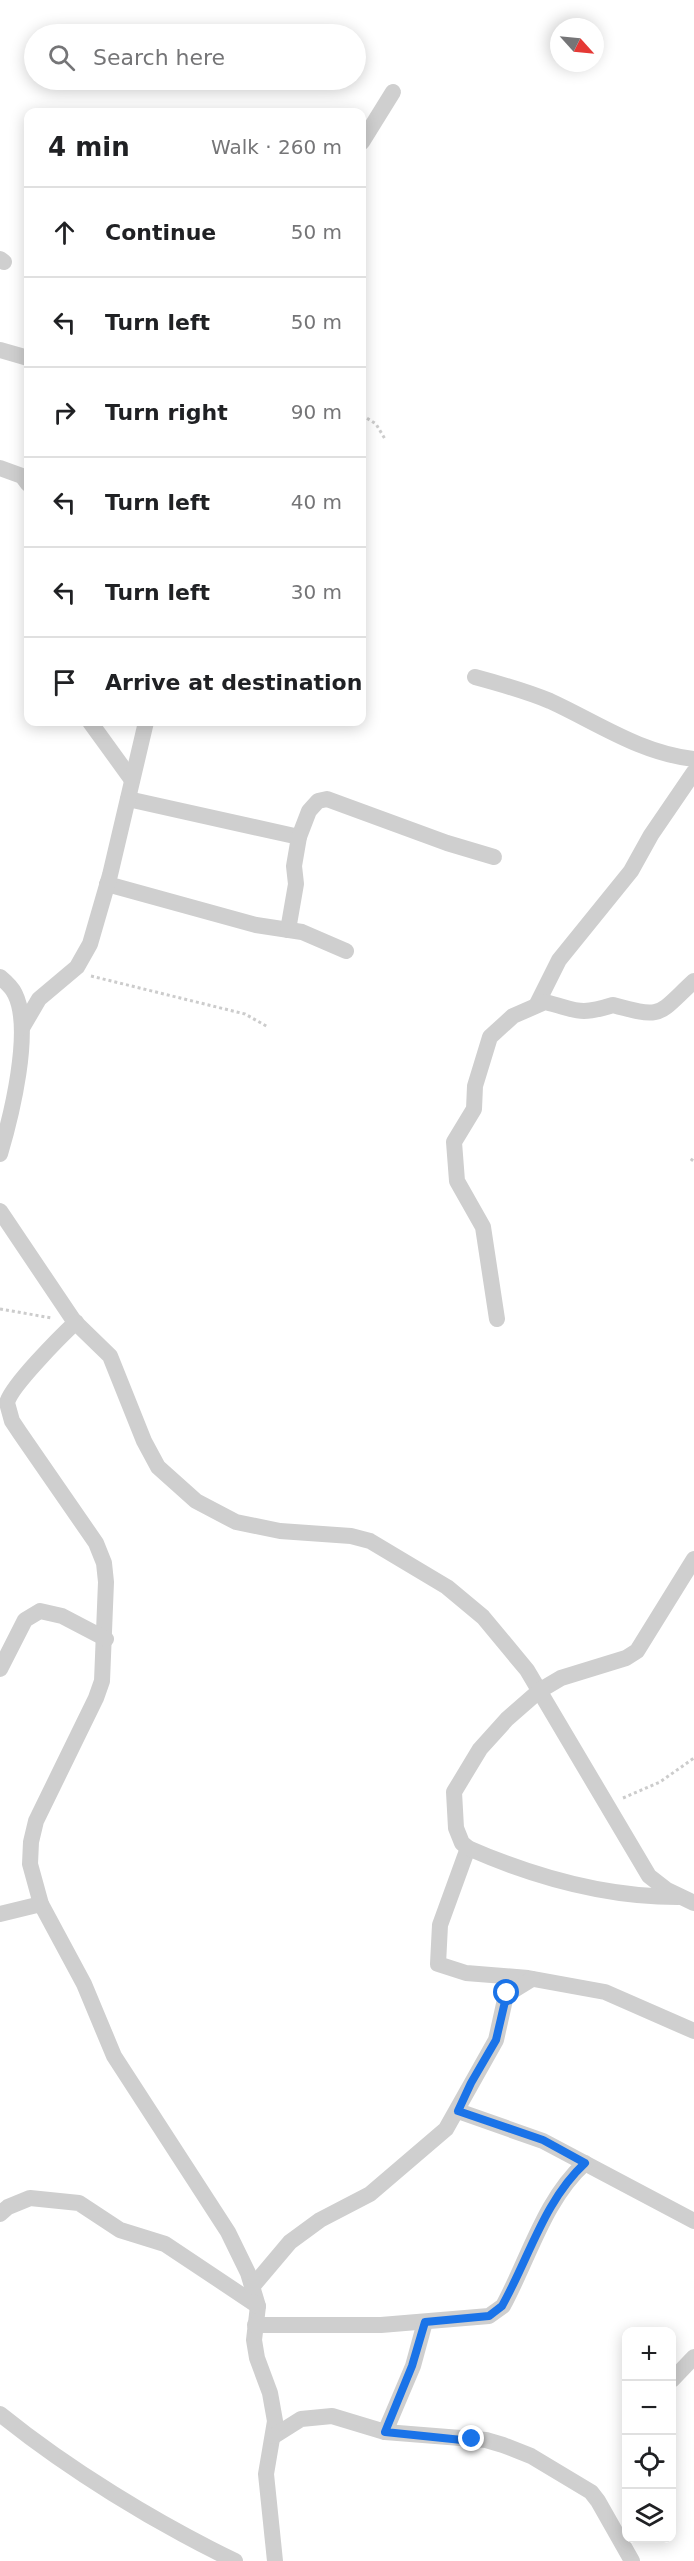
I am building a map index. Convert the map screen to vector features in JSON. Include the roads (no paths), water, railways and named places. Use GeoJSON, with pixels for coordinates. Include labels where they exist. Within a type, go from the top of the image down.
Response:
{"type":"FeatureCollection","features":[{"type":"Feature","properties":{"kind":"street"},"geometry":{"type":"LineString","coordinates":[[366,136],[393,92]]}},
{"type":"Feature","properties":{"kind":"street"},"geometry":{"type":"LineString","coordinates":[[0,350],[24,357]]}},
{"type":"Feature","properties":{"kind":"street"},"geometry":{"type":"LineString","coordinates":[[0,468],[15,473],[24,481]]}},
{"type":"Feature","properties":{"kind":"street"},"geometry":{"type":"LineString","coordinates":[[476,677],[540,698],[649,750],[694,759]]}},
{"type":"Feature","properties":{"kind":"street"},"geometry":{"type":"LineString","coordinates":[[93,726],[132,780]]}},
{"type":"Feature","properties":{"kind":"street"},"geometry":{"type":"LineString","coordinates":[[22,1028],[39,999],[72,972],[90,944],[145,726]]}},
{"type":"Feature","properties":{"kind":"street"},"geometry":{"type":"LineString","coordinates":[[537,1004],[559,960],[631,871],[651,835],[694,772]]}},
{"type":"Feature","properties":{"kind":"street"},"geometry":{"type":"LineString","coordinates":[[128,799],[299,837]]}},
{"type":"Feature","properties":{"kind":"street"},"geometry":{"type":"LineString","coordinates":[[288,930],[296,884],[294,866],[299,837],[315,803],[327,799],[447,843],[494,857]]}},
{"type":"Feature","properties":{"kind":"street"},"geometry":{"type":"LineString","coordinates":[[107,884],[246,923],[311,935],[346,951]]}},
{"type":"Feature","properties":{"kind":"street"},"geometry":{"type":"LineString","coordinates":[[0,977],[16,995],[22,1028],[12,1111],[0,1154]]}},
{"type":"Feature","properties":{"kind":"street"},"geometry":{"type":"LineString","coordinates":[[497,1319],[484,1234],[457,1180],[454,1142],[474,1109],[475,1086],[482,1068],[487,1042],[501,1025],[537,1004],[547,1002],[587,1013],[613,1005],[649,1014],[669,1007],[694,981]]}},
{"type":"Feature","properties":{"kind":"street"},"geometry":{"type":"LineString","coordinates":[[0,1211],[75,1322],[110,1356],[155,1464],[196,1501],[246,1525],[280,1531],[351,1536],[386,1549],[447,1587],[483,1617],[527,1670],[649,1876],[688,1900]]}},
{"type":"Feature","properties":{"kind":"street"},"geometry":{"type":"LineString","coordinates":[[75,1322],[55,1341],[15,1387],[8,1398],[7,1408],[20,1433],[88,1530],[101,1553],[106,1582],[106,1639],[100,1688],[49,1792],[31,1842],[30,1864],[41,1904],[81,1976],[114,2056],[228,2232],[244,2264],[258,2306],[255,2325],[257,2358],[273,2406],[274,2436],[267,2474],[275,2561]]}},
{"type":"Feature","properties":{"kind":"street"},"geometry":{"type":"LineString","coordinates":[[688,1900],[599,1890],[515,1869],[468,1848],[462,1843],[455,1821],[454,1792],[493,1734],[539,1691],[561,1678],[633,1655],[694,1559]]}},
{"type":"Feature","properties":{"kind":"street"},"geometry":{"type":"LineString","coordinates":[[0,1669],[25,1620],[40,1611],[62,1616],[106,1639]]}},
{"type":"Feature","properties":{"kind":"street"},"geometry":{"type":"LineString","coordinates":[[468,1848],[440,1925],[436,1963],[466,1973],[532,1979],[612,1994],[694,2031]]}},
{"type":"Feature","properties":{"kind":"street"},"geometry":{"type":"LineString","coordinates":[[0,1914],[41,1904]]}},
{"type":"Feature","properties":{"kind":"street"},"geometry":{"type":"LineString","coordinates":[[252,2287],[290,2242],[320,2220],[370,2194],[443,2133],[458,2111],[496,2040],[504,1997],[511,1990],[532,1979]]}},
{"type":"Feature","properties":{"kind":"street"},"geometry":{"type":"LineString","coordinates":[[458,2111],[528,2134],[694,2221]]}},
{"type":"Feature","properties":{"kind":"street"},"geometry":{"type":"LineString","coordinates":[[255,2325],[425,2322],[489,2316],[502,2306],[562,2187],[585,2163]]}},
{"type":"Feature","properties":{"kind":"street"},"geometry":{"type":"LineString","coordinates":[[0,2214],[8,2207],[30,2198],[79,2203],[120,2230],[165,2244],[211,2278],[231,2287],[258,2306]]}},
{"type":"Feature","properties":{"kind":"street"},"geometry":{"type":"LineString","coordinates":[[385,2432],[412,2366],[425,2322]]}},
{"type":"Feature","properties":{"kind":"street"},"geometry":{"type":"LineString","coordinates":[[676,2376],[694,2357]]}},
{"type":"Feature","properties":{"kind":"street"},"geometry":{"type":"LineString","coordinates":[[0,2414],[43,2447],[123,2497],[235,2561]]}},
{"type":"Feature","properties":{"kind":"street"},"geometry":{"type":"LineString","coordinates":[[274,2436],[295,2422],[318,2416],[336,2417],[385,2432],[486,2440],[531,2456],[594,2496],[632,2561]]}}]}
